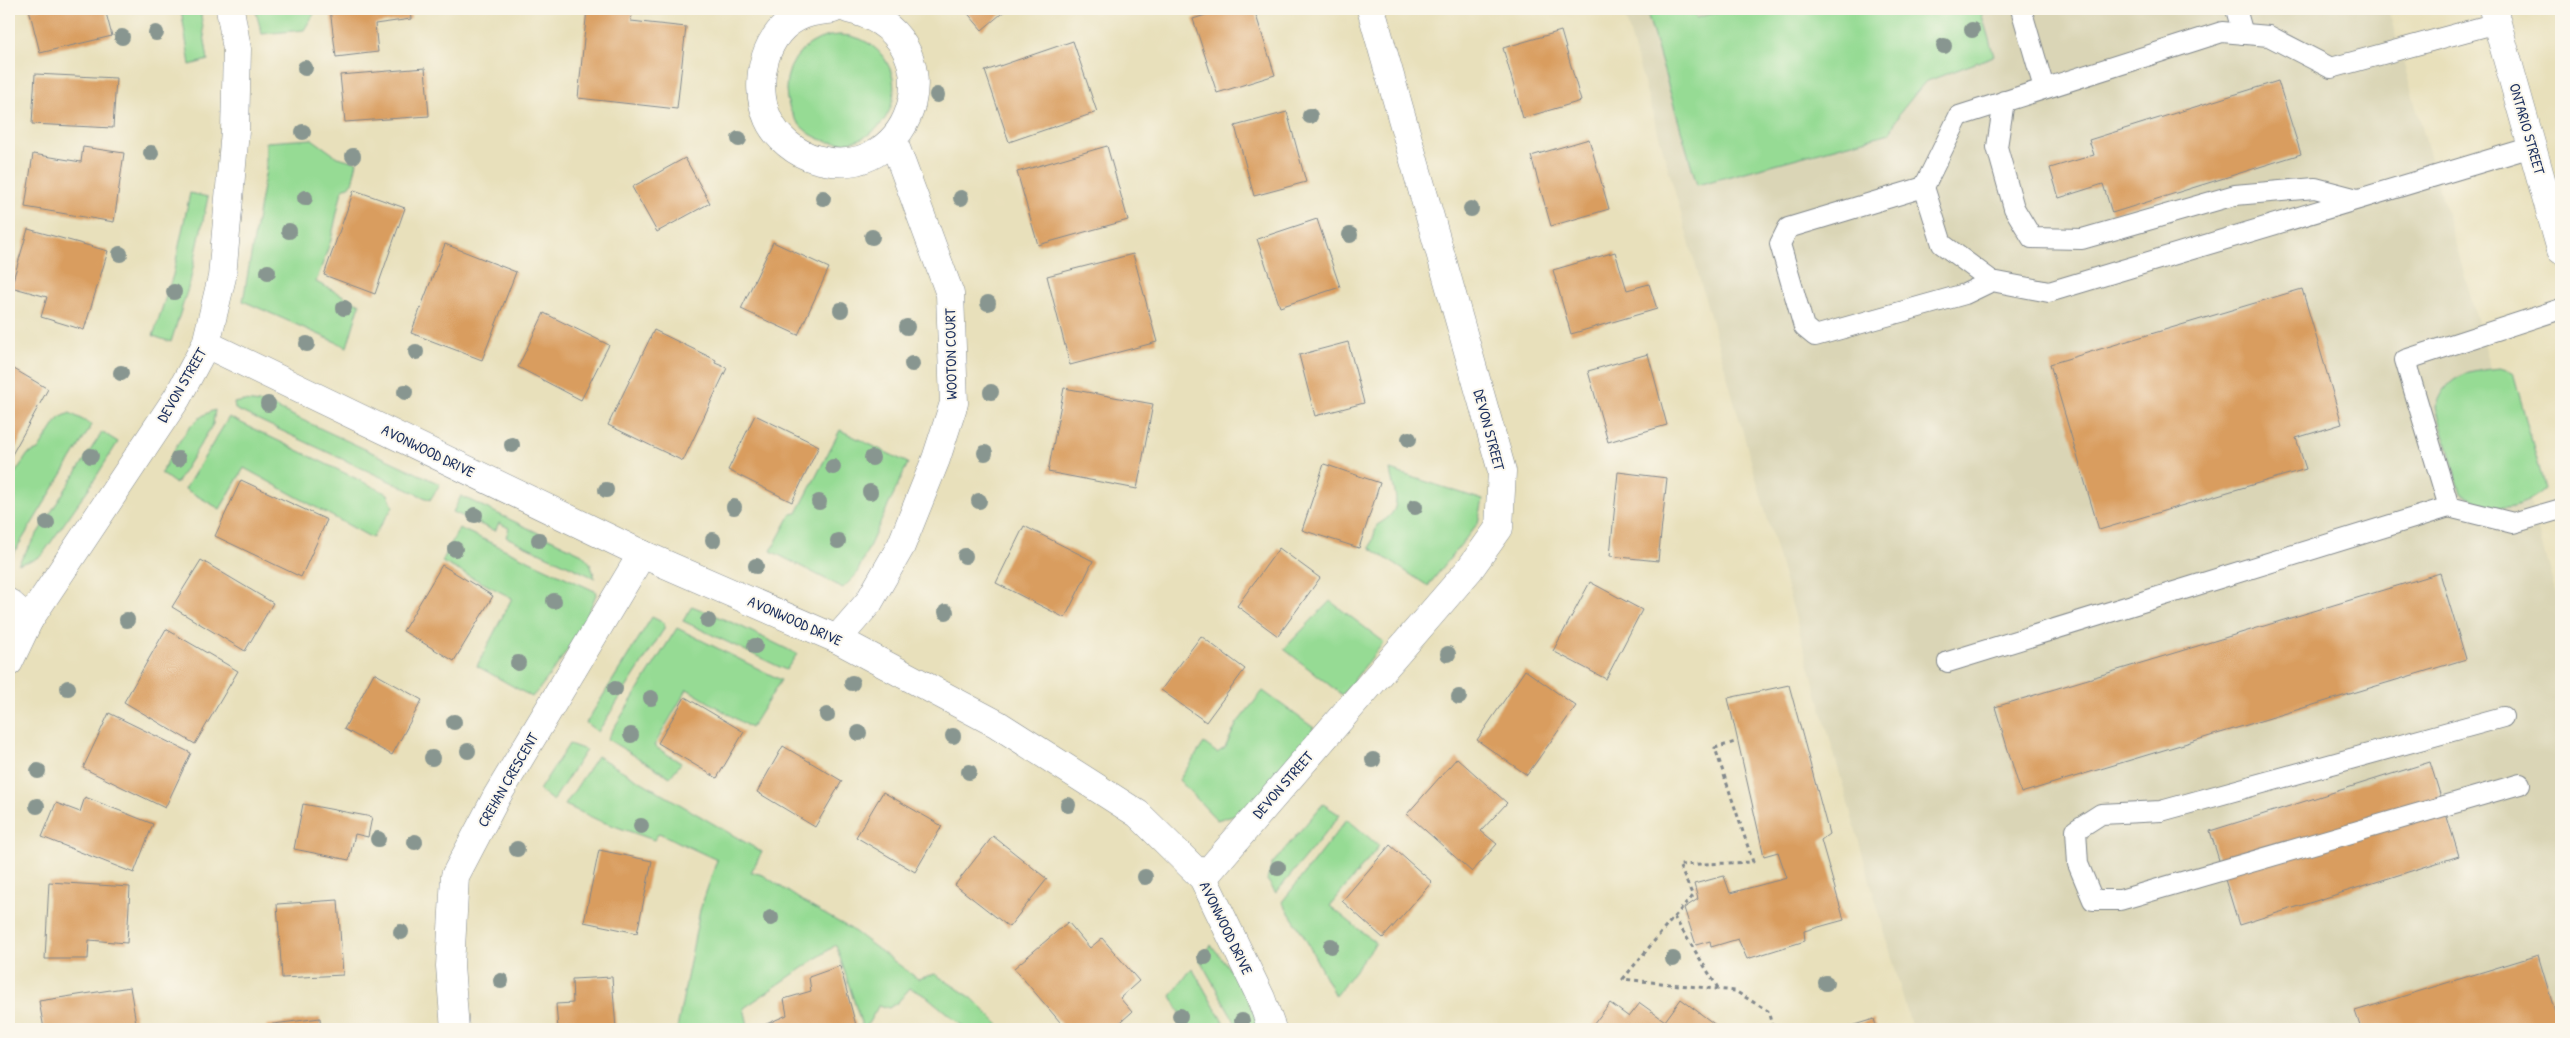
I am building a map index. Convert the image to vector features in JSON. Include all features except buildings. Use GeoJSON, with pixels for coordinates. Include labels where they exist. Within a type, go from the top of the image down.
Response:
{"type":"FeatureCollection","features":[{"type":"Feature","properties":{"kind":"street","name":"DEVON STREET"},"geometry":{"type":"LineString","coordinates":[[9,662],[19,612],[177,398],[206,344],[222,277],[236,122],[237,49],[230,9]]}},
{"type":"Feature","properties":{"kind":"street"},"geometry":{"type":"LineString","coordinates":[[833,9],[803,15],[781,31],[766,54],[760,80],[763,107],[769,121],[785,143],[808,157],[826,162],[853,161],[878,152],[893,140],[908,117],[915,91],[914,72],[904,46],[888,26],[867,13],[848,9]]}},
{"type":"Feature","properties":{"kind":"street","name":"DEVON STREET"},"geometry":{"type":"LineString","coordinates":[[1203,878],[1469,570],[1499,528],[1502,471],[1370,9]]}},
{"type":"Feature","properties":{"kind":"street","name":"ONTARIO STREET"},"geometry":{"type":"LineString","coordinates":[[2495,16],[2561,250]]}},
{"type":"Feature","properties":{"kind":"street","name":"WOOTON COURT"},"geometry":{"type":"LineString","coordinates":[[838,639],[869,602],[901,546],[936,458],[954,403],[950,294],[893,140]]}},
{"type":"Feature","properties":{"kind":"street","name":"AVONWOOD DRIVE"},"geometry":{"type":"LineString","coordinates":[[206,344],[642,554],[838,639],[997,724],[1138,814],[1203,878],[1261,998],[1272,1029]]}},
{"type":"Feature","properties":{"kind":"street","name":"CREHAN CRESCENT"},"geometry":{"type":"LineString","coordinates":[[455,1029],[450,966],[455,876],[497,796],[642,554]]}},
{"type":"Feature","properties":{"kind":"lane"},"geometry":{"type":"LineString","coordinates":[[2021,9],[2044,88]]}},
{"type":"Feature","properties":{"kind":"lane"},"geometry":{"type":"LineString","coordinates":[[2236,9],[2243,34]]}},
{"type":"Feature","properties":{"kind":"lane"},"geometry":{"type":"LineString","coordinates":[[2495,16],[2331,68],[2269,36],[2222,32],[1959,116],[1924,187],[1942,244],[1992,281],[2049,292],[2532,146]]}},
{"type":"Feature","properties":{"kind":"lane"},"geometry":{"type":"LineString","coordinates":[[2004,101],[1997,147],[2014,208],[2032,238],[2082,240],[2235,195],[2315,188],[2357,199]]}},
{"type":"Feature","properties":{"kind":"lane"},"geometry":{"type":"LineString","coordinates":[[1924,187],[1788,228],[1780,244],[1804,327],[1815,336],[1965,294],[1992,281]]}},
{"type":"Feature","properties":{"kind":"lane"},"geometry":{"type":"LineString","coordinates":[[2449,507],[2405,360],[2561,309]]}},
{"type":"Feature","properties":{"kind":"lane"},"geometry":{"type":"LineString","coordinates":[[1948,662],[2449,507],[2513,523],[2561,509]]}},
{"type":"Feature","properties":{"kind":"lane"},"geometry":{"type":"LineString","coordinates":[[2503,717],[2161,811],[2101,814],[2076,830],[2078,864],[2092,900],[2120,900],[2520,784]]}},
{"type":"Feature","properties":{"kind":"path"},"geometry":{"type":"LineString","coordinates":[[1734,742],[1715,748],[1753,862],[1680,865],[1692,896],[1623,979],[1735,991],[1768,1011],[1773,1029]]}},
{"type":"Feature","properties":{"kind":"path"},"geometry":{"type":"LineString","coordinates":[[1674,917],[1718,988]]}},
{"type":"Feature","properties":{"kind":"shaded area"},"geometry":{"type":"Polygon","coordinates":[[[1623,9],[2388,9],[2561,611],[2561,1029],[1912,1029],[1623,9]]]}},
{"type":"Feature","properties":{"kind":"green space"},"geometry":{"type":"Polygon","coordinates":[[[181,9],[200,9],[208,60],[190,65],[181,9]]]}},
{"type":"Feature","properties":{"kind":"green space"},"geometry":{"type":"Polygon","coordinates":[[[255,9],[317,9],[304,30],[262,34],[255,9]]]}},
{"type":"Feature","properties":{"kind":"green space"},"geometry":{"type":"Polygon","coordinates":[[[1646,9],[1693,9],[1696,18],[1727,9],[1980,9],[1994,56],[1925,82],[1899,114],[1890,133],[1697,185],[1646,9]]]}},
{"type":"Feature","properties":{"kind":"green space"},"geometry":{"type":"Polygon","coordinates":[[[840,35],[861,39],[878,51],[890,68],[894,89],[890,110],[878,127],[861,139],[840,143],[819,139],[802,127],[790,110],[786,89],[790,68],[802,51],[819,39],[840,35]]]}},
{"type":"Feature","properties":{"kind":"green space"},"geometry":{"type":"Polygon","coordinates":[[[312,139],[337,157],[357,162],[352,184],[342,190],[331,240],[316,282],[360,304],[347,347],[243,301],[266,169],[266,142],[312,139]]]}},
{"type":"Feature","properties":{"kind":"green space"},"geometry":{"type":"Polygon","coordinates":[[[190,193],[208,197],[190,282],[171,342],[153,336],[173,275],[190,193]]]}},
{"type":"Feature","properties":{"kind":"green space"},"geometry":{"type":"Polygon","coordinates":[[[2500,368],[2513,372],[2545,489],[2535,497],[2524,502],[2504,507],[2483,504],[2461,493],[2436,407],[2447,387],[2460,376],[2500,368]]]}},
{"type":"Feature","properties":{"kind":"green space"},"geometry":{"type":"Polygon","coordinates":[[[245,401],[268,404],[440,484],[430,500],[235,409],[234,403],[245,401]]]}},
{"type":"Feature","properties":{"kind":"green space"},"geometry":{"type":"Polygon","coordinates":[[[215,410],[213,424],[176,484],[161,473],[190,427],[197,420],[215,410]]]}},
{"type":"Feature","properties":{"kind":"green space"},"geometry":{"type":"Polygon","coordinates":[[[70,413],[92,425],[9,561],[9,504],[15,498],[11,479],[28,454],[38,450],[59,418],[70,413]]]}},
{"type":"Feature","properties":{"kind":"green space"},"geometry":{"type":"Polygon","coordinates":[[[229,417],[388,494],[393,507],[372,538],[244,468],[220,509],[185,489],[229,417]]]}},
{"type":"Feature","properties":{"kind":"green space"},"geometry":{"type":"Polygon","coordinates":[[[840,430],[908,463],[856,575],[843,588],[771,551],[791,514],[797,513],[840,430]]]}},
{"type":"Feature","properties":{"kind":"green space"},"geometry":{"type":"Polygon","coordinates":[[[102,432],[118,442],[89,488],[42,555],[33,560],[18,564],[102,432]]]}},
{"type":"Feature","properties":{"kind":"green space"},"geometry":{"type":"Polygon","coordinates":[[[1390,470],[1483,500],[1478,523],[1428,586],[1370,548],[1377,525],[1392,514],[1395,508],[1396,502],[1390,470]]]}},
{"type":"Feature","properties":{"kind":"green space"},"geometry":{"type":"Polygon","coordinates":[[[461,496],[582,554],[590,563],[595,578],[506,537],[509,528],[499,523],[495,531],[453,512],[461,496]]]}},
{"type":"Feature","properties":{"kind":"green space"},"geometry":{"type":"Polygon","coordinates":[[[459,528],[597,592],[585,619],[569,647],[551,674],[532,697],[477,666],[512,598],[442,562],[459,528]]]}},
{"type":"Feature","properties":{"kind":"green space"},"geometry":{"type":"Polygon","coordinates":[[[1330,601],[1384,642],[1342,695],[1284,649],[1330,601]]]}},
{"type":"Feature","properties":{"kind":"green space"},"geometry":{"type":"Polygon","coordinates":[[[692,606],[740,626],[797,654],[786,670],[683,621],[692,606]]]}},
{"type":"Feature","properties":{"kind":"green space"},"geometry":{"type":"Polygon","coordinates":[[[652,617],[664,623],[664,629],[598,732],[586,723],[652,617]]]}},
{"type":"Feature","properties":{"kind":"green space"},"geometry":{"type":"Polygon","coordinates":[[[677,628],[781,680],[751,728],[687,689],[654,746],[681,763],[670,777],[607,739],[677,628]]]}},
{"type":"Feature","properties":{"kind":"green space"},"geometry":{"type":"Polygon","coordinates":[[[1263,691],[1314,728],[1278,777],[1249,810],[1217,820],[1179,780],[1204,743],[1217,753],[1225,748],[1237,723],[1263,691]]]}},
{"type":"Feature","properties":{"kind":"green space"},"geometry":{"type":"Polygon","coordinates":[[[569,744],[586,750],[553,801],[539,790],[569,744]]]}},
{"type":"Feature","properties":{"kind":"green space"},"geometry":{"type":"Polygon","coordinates":[[[597,756],[762,852],[751,872],[763,875],[810,906],[851,929],[918,979],[935,974],[972,998],[1003,1029],[966,1029],[926,996],[910,988],[898,1002],[889,1008],[879,1005],[865,1029],[863,1029],[836,945],[744,1008],[749,1029],[677,1029],[700,910],[717,860],[659,833],[654,840],[600,821],[565,805],[597,756]]]}},
{"type":"Feature","properties":{"kind":"green space"},"geometry":{"type":"Polygon","coordinates":[[[1323,804],[1340,815],[1276,893],[1267,880],[1272,864],[1323,804]]]}},
{"type":"Feature","properties":{"kind":"green space"},"geometry":{"type":"Polygon","coordinates":[[[1347,819],[1379,846],[1330,906],[1376,943],[1335,996],[1304,936],[1282,902],[1347,819]]]}},
{"type":"Feature","properties":{"kind":"green space"},"geometry":{"type":"Polygon","coordinates":[[[1211,945],[1239,985],[1260,1029],[1239,1029],[1200,960],[1211,945]]]}},
{"type":"Feature","properties":{"kind":"green space"},"geometry":{"type":"Polygon","coordinates":[[[1192,968],[1227,1029],[1184,1029],[1188,1028],[1171,996],[1192,968]]]}}]}
